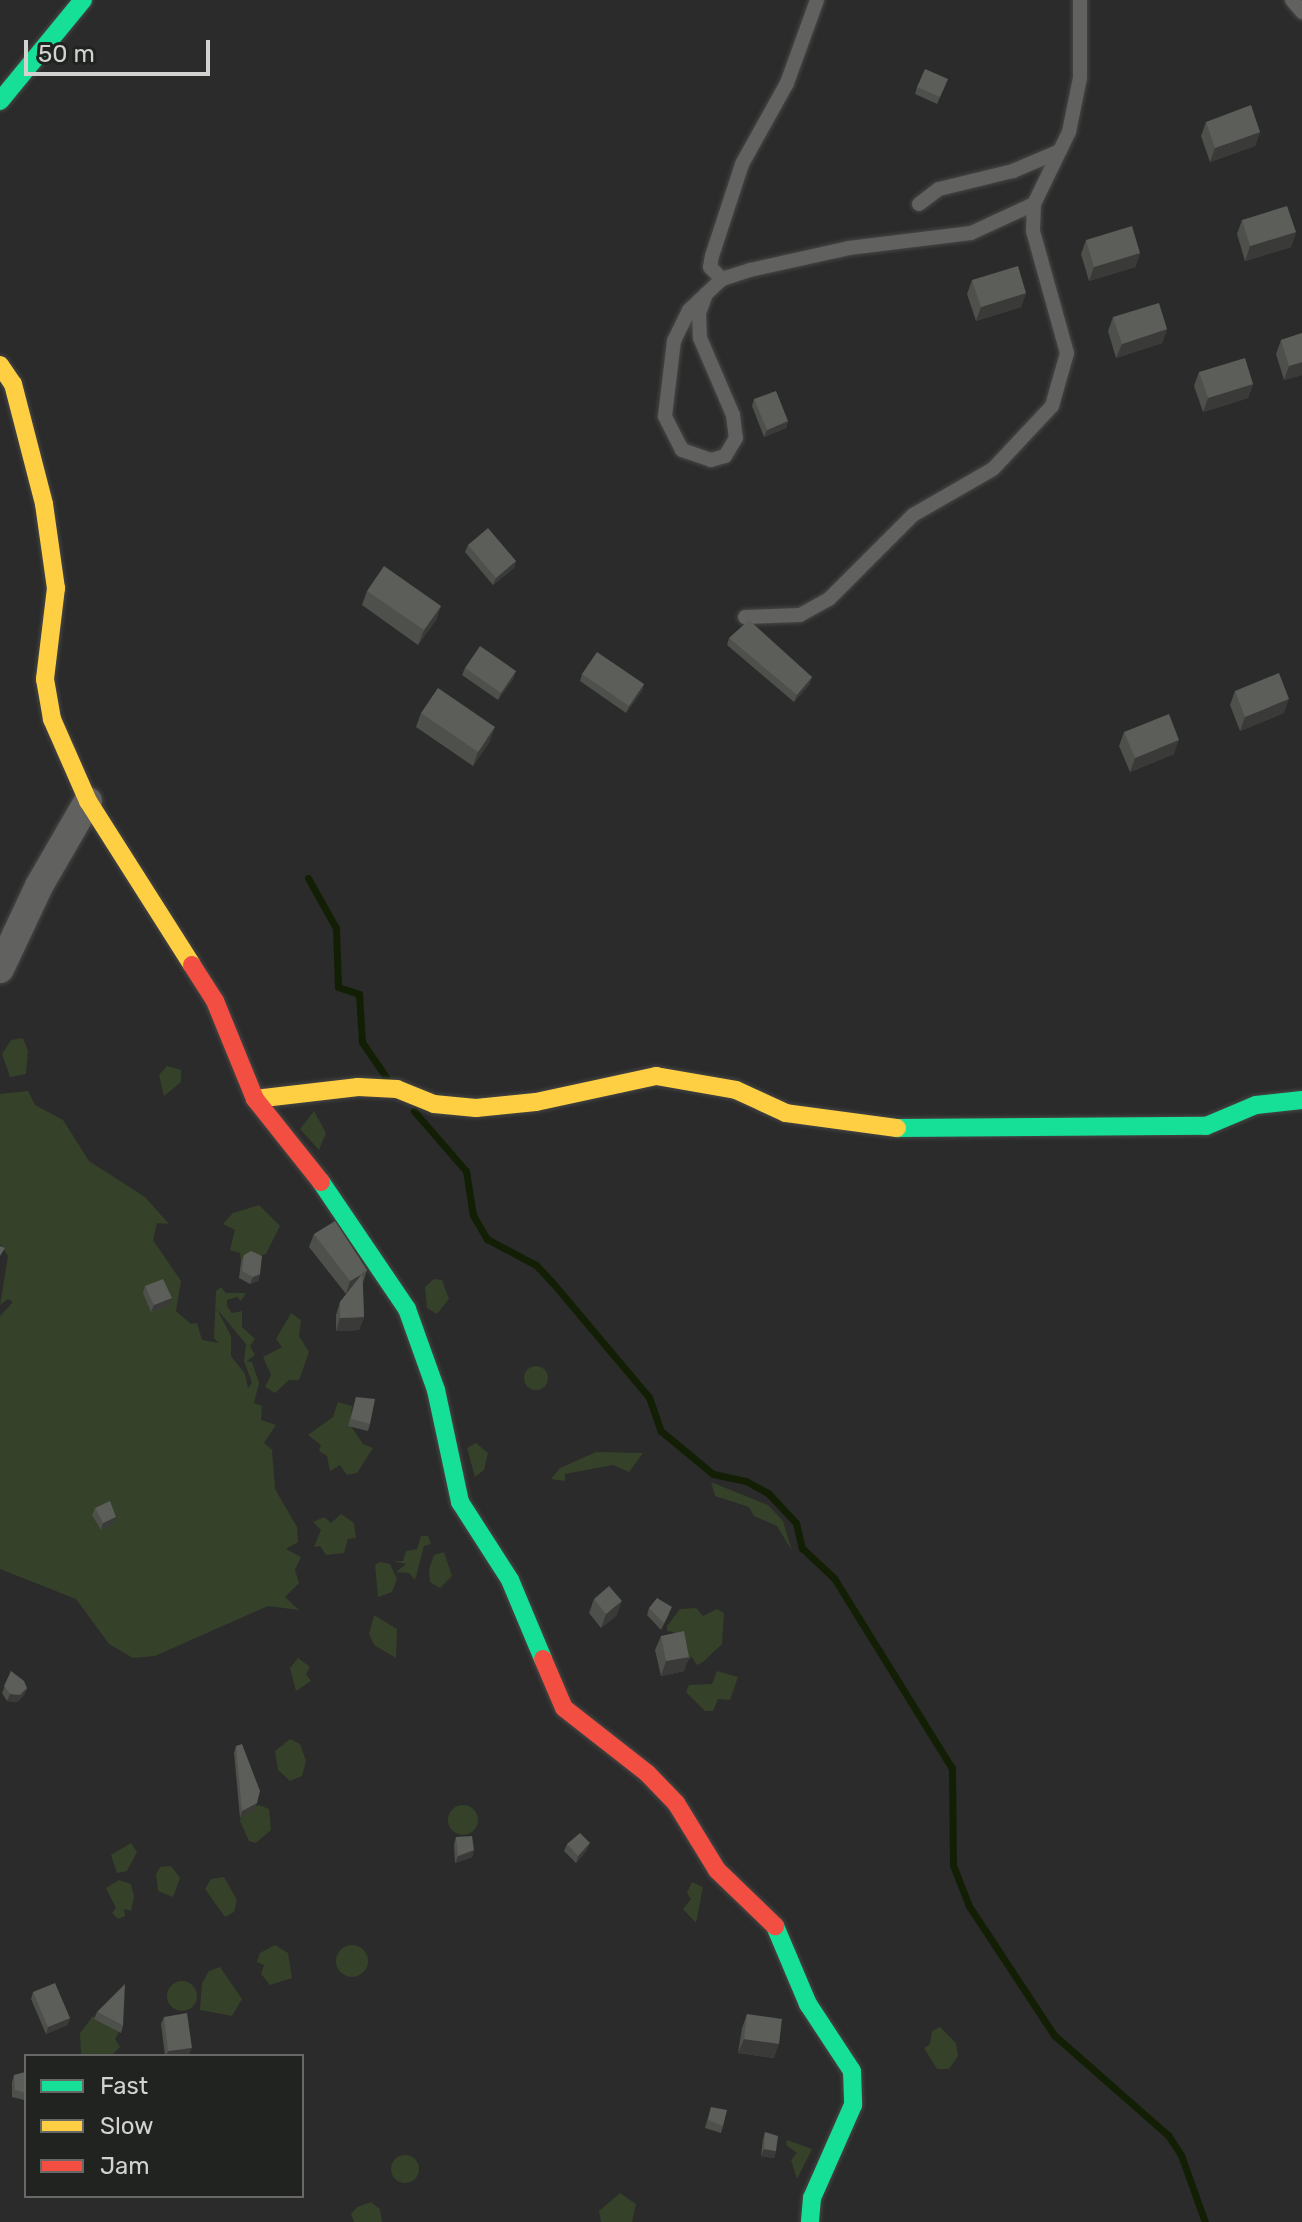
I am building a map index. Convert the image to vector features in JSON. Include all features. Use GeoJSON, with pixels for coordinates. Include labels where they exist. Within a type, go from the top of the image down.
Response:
{"type":"FeatureCollection","features":[{"type":"Feature","properties":{"kind":"street"},"geometry":{"type":"LineString","coordinates":[[0,101],[83,0]]}},
{"type":"Feature","properties":{"kind":"street"},"geometry":{"type":"LineString","coordinates":[[0,365],[13,384],[44,504],[56,588],[45,679],[52,719],[88,801],[215,1001],[255,1099],[315,1173],[407,1309],[436,1390],[460,1502],[510,1580],[564,1708],[647,1773],[676,1803],[717,1870],[772,1919],[808,2004],[852,2071],[853,2105],[812,2198],[810,2222]]}},
{"type":"Feature","properties":{"kind":"street"},"geometry":{"type":"LineString","coordinates":[[0,969],[39,886],[88,801]]}},
{"type":"Feature","properties":{"kind":"street"},"geometry":{"type":"LineString","coordinates":[[255,1099],[358,1087],[397,1089],[434,1104],[476,1108],[536,1102],[656,1076],[695,1079],[736,1090],[786,1113],[875,1128],[1206,1126],[1256,1105],[1302,1100]]}},
{"type":"Feature","properties":{"kind":"lane"},"geometry":{"type":"LineString","coordinates":[[722,279],[710,267],[742,164],[787,83],[817,0]]}},
{"type":"Feature","properties":{"kind":"lane"},"geometry":{"type":"LineString","coordinates":[[745,617],[800,615],[829,599],[913,515],[993,469],[1052,406],[1067,353],[1033,231],[1034,204],[1060,151],[1080,78],[1080,0]]}},
{"type":"Feature","properties":{"kind":"lane"},"geometry":{"type":"LineString","coordinates":[[1292,0],[1302,12]]}},
{"type":"Feature","properties":{"kind":"lane"},"geometry":{"type":"LineString","coordinates":[[919,204],[939,189],[1013,171],[1060,151]]}},
{"type":"Feature","properties":{"kind":"lane"},"geometry":{"type":"LineString","coordinates":[[706,294],[699,313],[700,338],[733,415],[736,438],[725,456],[711,460],[682,450],[665,416],[674,341],[689,310],[706,294],[722,279],[820,253],[971,233],[1034,204]]}},
{"type":"Feature","properties":{"kind":"green space"},"geometry":{"type":"Polygon","coordinates":[[[23,1038],[28,1051],[26,1074],[10,1077],[2,1054],[11,1040],[23,1038]]]}},
{"type":"Feature","properties":{"kind":"green space"},"geometry":{"type":"Polygon","coordinates":[[[167,1066],[181,1070],[181,1082],[164,1096],[159,1075],[167,1066]]]}},
{"type":"Feature","properties":{"kind":"green space"},"geometry":{"type":"Polygon","coordinates":[[[28,1091],[35,1105],[63,1120],[89,1161],[145,1197],[169,1224],[157,1223],[153,1240],[181,1281],[176,1311],[191,1324],[197,1323],[202,1340],[219,1343],[214,1338],[216,1291],[221,1287],[226,1293],[246,1293],[241,1301],[237,1297],[227,1300],[227,1306],[232,1313],[242,1311],[242,1327],[255,1339],[250,1346],[255,1355],[247,1361],[252,1362],[259,1383],[254,1403],[262,1406],[261,1420],[276,1425],[264,1443],[272,1450],[275,1489],[297,1527],[298,1542],[286,1549],[301,1557],[295,1570],[299,1583],[285,1597],[299,1610],[268,1606],[155,1656],[133,1658],[109,1644],[76,1599],[0,1569],[0,1316],[13,1302],[8,1299],[0,1305],[8,1256],[0,1244],[0,1094],[28,1091]],[[217,1309],[231,1336],[231,1356],[245,1374],[248,1388],[252,1383],[244,1361],[246,1344],[217,1309]]]}},
{"type":"Feature","properties":{"kind":"green space"},"geometry":{"type":"Polygon","coordinates":[[[314,1111],[326,1133],[319,1150],[300,1129],[314,1111]]]}},
{"type":"Feature","properties":{"kind":"green space"},"geometry":{"type":"Polygon","coordinates":[[[259,1205],[280,1226],[266,1254],[241,1262],[240,1253],[230,1250],[235,1230],[223,1224],[233,1213],[259,1205]]]}},
{"type":"Feature","properties":{"kind":"green space"},"geometry":{"type":"Polygon","coordinates":[[[434,1279],[442,1280],[449,1299],[437,1314],[427,1308],[425,1287],[434,1279]]]}},
{"type":"Feature","properties":{"kind":"green space"},"geometry":{"type":"Polygon","coordinates":[[[291,1313],[301,1320],[299,1336],[309,1352],[299,1380],[289,1380],[275,1393],[265,1387],[271,1375],[263,1357],[282,1347],[276,1339],[291,1313]]]}},
{"type":"Feature","properties":{"kind":"green space"},"geometry":{"type":"Polygon","coordinates":[[[536,1366],[545,1369],[548,1378],[545,1387],[536,1390],[527,1387],[524,1378],[527,1369],[536,1366]]]}},
{"type":"Feature","properties":{"kind":"green space"},"geometry":{"type":"Polygon","coordinates":[[[338,1402],[352,1406],[350,1425],[363,1444],[373,1448],[357,1473],[347,1475],[340,1465],[330,1471],[327,1456],[319,1451],[321,1445],[308,1435],[333,1417],[338,1402]]]}},
{"type":"Feature","properties":{"kind":"green space"},"geometry":{"type":"Polygon","coordinates":[[[476,1443],[488,1453],[484,1470],[475,1477],[467,1448],[476,1443]]]}},
{"type":"Feature","properties":{"kind":"green space"},"geometry":{"type":"Polygon","coordinates":[[[596,1452],[643,1453],[629,1472],[613,1465],[565,1474],[565,1481],[551,1479],[560,1468],[596,1452]]]}},
{"type":"Feature","properties":{"kind":"green space"},"geometry":{"type":"Polygon","coordinates":[[[711,1482],[768,1505],[783,1521],[792,1551],[777,1526],[754,1516],[749,1507],[715,1496],[711,1482]]]}},
{"type":"Feature","properties":{"kind":"green space"},"geometry":{"type":"Polygon","coordinates":[[[341,1514],[354,1523],[356,1538],[348,1539],[344,1553],[326,1555],[320,1546],[314,1547],[321,1530],[313,1522],[324,1517],[331,1523],[341,1514]]]}},
{"type":"Feature","properties":{"kind":"green space"},"geometry":{"type":"Polygon","coordinates":[[[421,1536],[428,1536],[431,1544],[424,1546],[415,1580],[409,1573],[396,1572],[406,1564],[393,1561],[403,1561],[406,1551],[417,1549],[421,1536]]]}},
{"type":"Feature","properties":{"kind":"green space"},"geometry":{"type":"Polygon","coordinates":[[[444,1552],[452,1576],[440,1588],[430,1582],[429,1569],[434,1555],[444,1552]]]}},
{"type":"Feature","properties":{"kind":"green space"},"geometry":{"type":"Polygon","coordinates":[[[380,1562],[390,1564],[397,1579],[392,1592],[378,1597],[375,1565],[380,1562]]]}},
{"type":"Feature","properties":{"kind":"green space"},"geometry":{"type":"Polygon","coordinates":[[[696,1608],[703,1616],[717,1609],[724,1613],[722,1644],[703,1662],[697,1665],[692,1657],[683,1664],[674,1632],[667,1631],[667,1626],[680,1609],[696,1608]]]}},
{"type":"Feature","properties":{"kind":"green space"},"geometry":{"type":"Polygon","coordinates":[[[374,1615],[397,1629],[396,1658],[374,1645],[369,1634],[374,1615]]]}},
{"type":"Feature","properties":{"kind":"green space"},"geometry":{"type":"Polygon","coordinates":[[[298,1658],[310,1667],[306,1674],[311,1681],[296,1691],[290,1668],[298,1658]]]}},
{"type":"Feature","properties":{"kind":"green space"},"geometry":{"type":"Polygon","coordinates":[[[717,1671],[738,1677],[730,1700],[718,1699],[713,1711],[705,1711],[686,1692],[689,1685],[712,1684],[717,1671]]]}},
{"type":"Feature","properties":{"kind":"green space"},"geometry":{"type":"Polygon","coordinates":[[[290,1739],[300,1744],[306,1761],[302,1776],[290,1781],[278,1770],[275,1751],[290,1739]]]}},
{"type":"Feature","properties":{"kind":"green space"},"geometry":{"type":"Polygon","coordinates":[[[259,1805],[269,1809],[271,1830],[256,1843],[249,1841],[240,1821],[242,1813],[259,1805]]]}},
{"type":"Feature","properties":{"kind":"green space"},"geometry":{"type":"Polygon","coordinates":[[[463,1805],[474,1809],[478,1820],[474,1831],[463,1835],[452,1831],[448,1820],[452,1809],[463,1805]]]}},
{"type":"Feature","properties":{"kind":"green space"},"geometry":{"type":"Polygon","coordinates":[[[131,1843],[137,1852],[127,1871],[117,1873],[111,1855],[131,1843]]]}},
{"type":"Feature","properties":{"kind":"green space"},"geometry":{"type":"Polygon","coordinates":[[[171,1866],[180,1878],[173,1897],[158,1891],[156,1874],[160,1867],[171,1866]]]}},
{"type":"Feature","properties":{"kind":"green space"},"geometry":{"type":"Polygon","coordinates":[[[224,1877],[237,1900],[234,1912],[225,1917],[205,1889],[211,1879],[224,1877]]]}},
{"type":"Feature","properties":{"kind":"green space"},"geometry":{"type":"Polygon","coordinates":[[[119,1880],[131,1884],[134,1896],[131,1911],[124,1909],[125,1916],[118,1919],[112,1913],[116,1908],[106,1888],[119,1880]]]}},
{"type":"Feature","properties":{"kind":"green space"},"geometry":{"type":"Polygon","coordinates":[[[692,1882],[703,1887],[696,1923],[683,1909],[691,1899],[687,1893],[692,1882]]]}},
{"type":"Feature","properties":{"kind":"green space"},"geometry":{"type":"Polygon","coordinates":[[[275,1945],[288,1953],[292,1978],[270,1985],[261,1974],[264,1965],[257,1962],[260,1953],[275,1945]]]}},
{"type":"Feature","properties":{"kind":"green space"},"geometry":{"type":"Polygon","coordinates":[[[352,1945],[363,1950],[368,1961],[363,1972],[352,1977],[341,1972],[336,1961],[341,1950],[352,1945]]]}},
{"type":"Feature","properties":{"kind":"green space"},"geometry":{"type":"Polygon","coordinates":[[[220,1967],[242,1999],[232,2016],[200,2010],[202,1983],[209,1971],[220,1967]]]}},
{"type":"Feature","properties":{"kind":"green space"},"geometry":{"type":"Polygon","coordinates":[[[182,1981],[193,1985],[197,1996],[193,2007],[182,2011],[171,2007],[167,1996],[171,1985],[182,1981]]]}},
{"type":"Feature","properties":{"kind":"green space"},"geometry":{"type":"Polygon","coordinates":[[[93,2016],[119,2032],[115,2039],[120,2047],[113,2054],[81,2054],[80,2033],[93,2016]]]}},
{"type":"Feature","properties":{"kind":"green space"},"geometry":{"type":"Polygon","coordinates":[[[940,2027],[956,2043],[958,2056],[949,2069],[937,2069],[924,2048],[930,2044],[932,2031],[940,2027]]]}},
{"type":"Feature","properties":{"kind":"green space"},"geometry":{"type":"Polygon","coordinates":[[[787,2140],[812,2149],[797,2179],[791,2160],[797,2153],[786,2145],[787,2140]]]}},
{"type":"Feature","properties":{"kind":"green space"},"geometry":{"type":"Polygon","coordinates":[[[405,2155],[415,2159],[419,2169],[415,2179],[405,2183],[395,2179],[391,2169],[395,2159],[405,2155]]]}},
{"type":"Feature","properties":{"kind":"green space"},"geometry":{"type":"Polygon","coordinates":[[[620,2193],[636,2204],[632,2222],[601,2222],[599,2211],[620,2193]]]}},
{"type":"Feature","properties":{"kind":"green space"},"geometry":{"type":"Polygon","coordinates":[[[371,2202],[380,2209],[382,2222],[354,2222],[351,2214],[357,2207],[371,2202]]]}},
{"type":"Feature","properties":{"kind":"building"},"geometry":{"type":"Polygon","coordinates":[[[925,69],[948,79],[940,97],[917,87],[925,69]]]}},
{"type":"Feature","properties":{"kind":"building"},"geometry":{"type":"Polygon","coordinates":[[[1251,105],[1260,132],[1215,148],[1206,122],[1251,105]]]}},
{"type":"Feature","properties":{"kind":"building"},"geometry":{"type":"Polygon","coordinates":[[[1287,206],[1296,232],[1250,246],[1242,220],[1287,206]]]}},
{"type":"Feature","properties":{"kind":"building"},"geometry":{"type":"Polygon","coordinates":[[[1132,226],[1140,253],[1094,267],[1086,240],[1132,226]]]}},
{"type":"Feature","properties":{"kind":"building"},"geometry":{"type":"Polygon","coordinates":[[[1018,266],[1026,293],[981,307],[972,280],[1018,266]]]}},
{"type":"Feature","properties":{"kind":"building"},"geometry":{"type":"Polygon","coordinates":[[[1159,303],[1167,329],[1122,344],[1113,317],[1159,303]]]}},
{"type":"Feature","properties":{"kind":"building"},"geometry":{"type":"Polygon","coordinates":[[[1302,333],[1302,362],[1289,366],[1281,340],[1302,333]]]}},
{"type":"Feature","properties":{"kind":"building"},"geometry":{"type":"Polygon","coordinates":[[[1245,358],[1253,384],[1208,398],[1199,372],[1245,358]]]}},
{"type":"Feature","properties":{"kind":"building"},"geometry":{"type":"Polygon","coordinates":[[[776,391],[788,421],[767,430],[754,399],[776,391]]]}},
{"type":"Feature","properties":{"kind":"building"},"geometry":{"type":"Polygon","coordinates":[[[488,528],[516,561],[496,578],[468,545],[488,528]]]}},
{"type":"Feature","properties":{"kind":"building"},"geometry":{"type":"Polygon","coordinates":[[[384,566],[441,606],[424,630],[367,591],[384,566]]]}},
{"type":"Feature","properties":{"kind":"building"},"geometry":{"type":"Polygon","coordinates":[[[749,620],[812,677],[797,695],[729,638],[749,620]]]}},
{"type":"Feature","properties":{"kind":"building"},"geometry":{"type":"Polygon","coordinates":[[[480,646],[516,671],[501,693],[465,668],[480,646]]]}},
{"type":"Feature","properties":{"kind":"building"},"geometry":{"type":"Polygon","coordinates":[[[597,652],[644,684],[629,706],[582,674],[597,652]]]}},
{"type":"Feature","properties":{"kind":"building"},"geometry":{"type":"Polygon","coordinates":[[[1279,673],[1289,699],[1245,717],[1235,691],[1279,673]]]}},
{"type":"Feature","properties":{"kind":"building"},"geometry":{"type":"Polygon","coordinates":[[[438,688],[495,727],[478,752],[421,713],[438,688]]]}},
{"type":"Feature","properties":{"kind":"building"},"geometry":{"type":"Polygon","coordinates":[[[1169,714],[1179,740],[1135,758],[1124,732],[1169,714]]]}},
{"type":"Feature","properties":{"kind":"building"},"geometry":{"type":"Polygon","coordinates":[[[335,1221],[367,1270],[362,1273],[364,1317],[340,1318],[340,1302],[362,1274],[350,1281],[314,1234],[335,1221]]]}},
{"type":"Feature","properties":{"kind":"building"},"geometry":{"type":"Polygon","coordinates":[[[251,1251],[262,1256],[260,1274],[253,1277],[242,1271],[244,1255],[251,1251]]]}},
{"type":"Feature","properties":{"kind":"building"},"geometry":{"type":"Polygon","coordinates":[[[163,1279],[172,1298],[154,1305],[145,1286],[163,1279]]]}},
{"type":"Feature","properties":{"kind":"building"},"geometry":{"type":"Polygon","coordinates":[[[356,1397],[375,1399],[370,1424],[351,1419],[356,1397]]]}},
{"type":"Feature","properties":{"kind":"building"},"geometry":{"type":"Polygon","coordinates":[[[110,1501],[116,1517],[103,1523],[95,1508],[110,1501]]]}},
{"type":"Feature","properties":{"kind":"building"},"geometry":{"type":"Polygon","coordinates":[[[609,1586],[622,1601],[606,1614],[594,1599],[609,1586]]]}},
{"type":"Feature","properties":{"kind":"building"},"geometry":{"type":"Polygon","coordinates":[[[657,1598],[672,1607],[664,1623],[649,1608],[657,1598]]]}},
{"type":"Feature","properties":{"kind":"building"},"geometry":{"type":"Polygon","coordinates":[[[684,1631],[689,1657],[666,1661],[661,1636],[684,1631]]]}},
{"type":"Feature","properties":{"kind":"building"},"geometry":{"type":"Polygon","coordinates":[[[11,1671],[24,1681],[27,1688],[20,1695],[10,1694],[4,1686],[11,1671]]]}},
{"type":"Feature","properties":{"kind":"building"},"geometry":{"type":"Polygon","coordinates":[[[242,1744],[260,1791],[257,1803],[242,1811],[236,1746],[242,1744]]]}},
{"type":"Feature","properties":{"kind":"building"},"geometry":{"type":"Polygon","coordinates":[[[580,1833],[590,1843],[578,1856],[567,1844],[580,1833]]]}},
{"type":"Feature","properties":{"kind":"building"},"geometry":{"type":"Polygon","coordinates":[[[472,1836],[474,1850],[458,1856],[456,1837],[472,1836]]]}},
{"type":"Feature","properties":{"kind":"building"},"geometry":{"type":"Polygon","coordinates":[[[55,1983],[70,2018],[48,2027],[33,1992],[55,1983]]]}},
{"type":"Feature","properties":{"kind":"building"},"geometry":{"type":"Polygon","coordinates":[[[125,1984],[123,2026],[97,2012],[125,1984]]]}},
{"type":"Feature","properties":{"kind":"building"},"geometry":{"type":"Polygon","coordinates":[[[187,2013],[192,2048],[168,2051],[164,2017],[187,2013]]]}},
{"type":"Feature","properties":{"kind":"building"},"geometry":{"type":"Polygon","coordinates":[[[747,2014],[782,2019],[779,2044],[744,2039],[747,2014]]]}},
{"type":"Feature","properties":{"kind":"building"},"geometry":{"type":"Polygon","coordinates":[[[24,2072],[24,2092],[15,2090],[14,2075],[24,2072]]]}},
{"type":"Feature","properties":{"kind":"building"},"geometry":{"type":"Polygon","coordinates":[[[711,2107],[727,2110],[723,2126],[708,2120],[711,2107]]]}},
{"type":"Feature","properties":{"kind":"building"},"geometry":{"type":"Polygon","coordinates":[[[765,2132],[778,2136],[776,2151],[764,2149],[765,2132]]]}},
{"type":"Feature","properties":{"kind":"waterway"},"geometry":{"type":"LineString","coordinates":[[308,878],[336,928],[338,987],[359,994],[362,1042],[386,1077]]}},
{"type":"Feature","properties":{"kind":"waterway"},"geometry":{"type":"LineString","coordinates":[[414,1111],[466,1171],[473,1215],[487,1239],[536,1265],[552,1282],[649,1397],[661,1431],[713,1474],[746,1481],[768,1493],[796,1523],[802,1548],[834,1578],[952,1768],[953,1865],[969,1906],[1054,2035],[1168,2135],[1181,2155],[1205,2222]]}},
{"type":"Feature","properties":{"kind":"traffic: fast"},"geometry":{"type":"LineString","coordinates":[[0,101],[83,0]]}},
{"type":"Feature","properties":{"kind":"traffic: fast"},"geometry":{"type":"LineString","coordinates":[[897,1128],[1206,1126],[1256,1105],[1302,1100]]}},
{"type":"Feature","properties":{"kind":"traffic: fast"},"geometry":{"type":"LineString","coordinates":[[321,1182],[407,1309],[436,1390],[460,1502],[510,1580],[543,1659]]}},
{"type":"Feature","properties":{"kind":"traffic: fast"},"geometry":{"type":"LineString","coordinates":[[775,1926],[808,2004],[852,2071],[853,2105],[812,2198],[810,2222]]}},
{"type":"Feature","properties":{"kind":"traffic: slow"},"geometry":{"type":"LineString","coordinates":[[0,365],[13,384],[44,504],[56,588],[45,679],[52,719],[88,801],[192,965]]}},
{"type":"Feature","properties":{"kind":"traffic: slow"},"geometry":{"type":"LineString","coordinates":[[255,1099],[358,1087],[397,1089],[434,1104],[476,1108],[536,1102],[656,1076],[736,1090],[786,1113],[897,1128]]}},
{"type":"Feature","properties":{"kind":"traffic: jam"},"geometry":{"type":"LineString","coordinates":[[192,965],[215,1001],[255,1099],[321,1182]]}},
{"type":"Feature","properties":{"kind":"traffic: jam"},"geometry":{"type":"LineString","coordinates":[[543,1659],[564,1708],[647,1773],[676,1803],[717,1870],[775,1926]]}}]}
